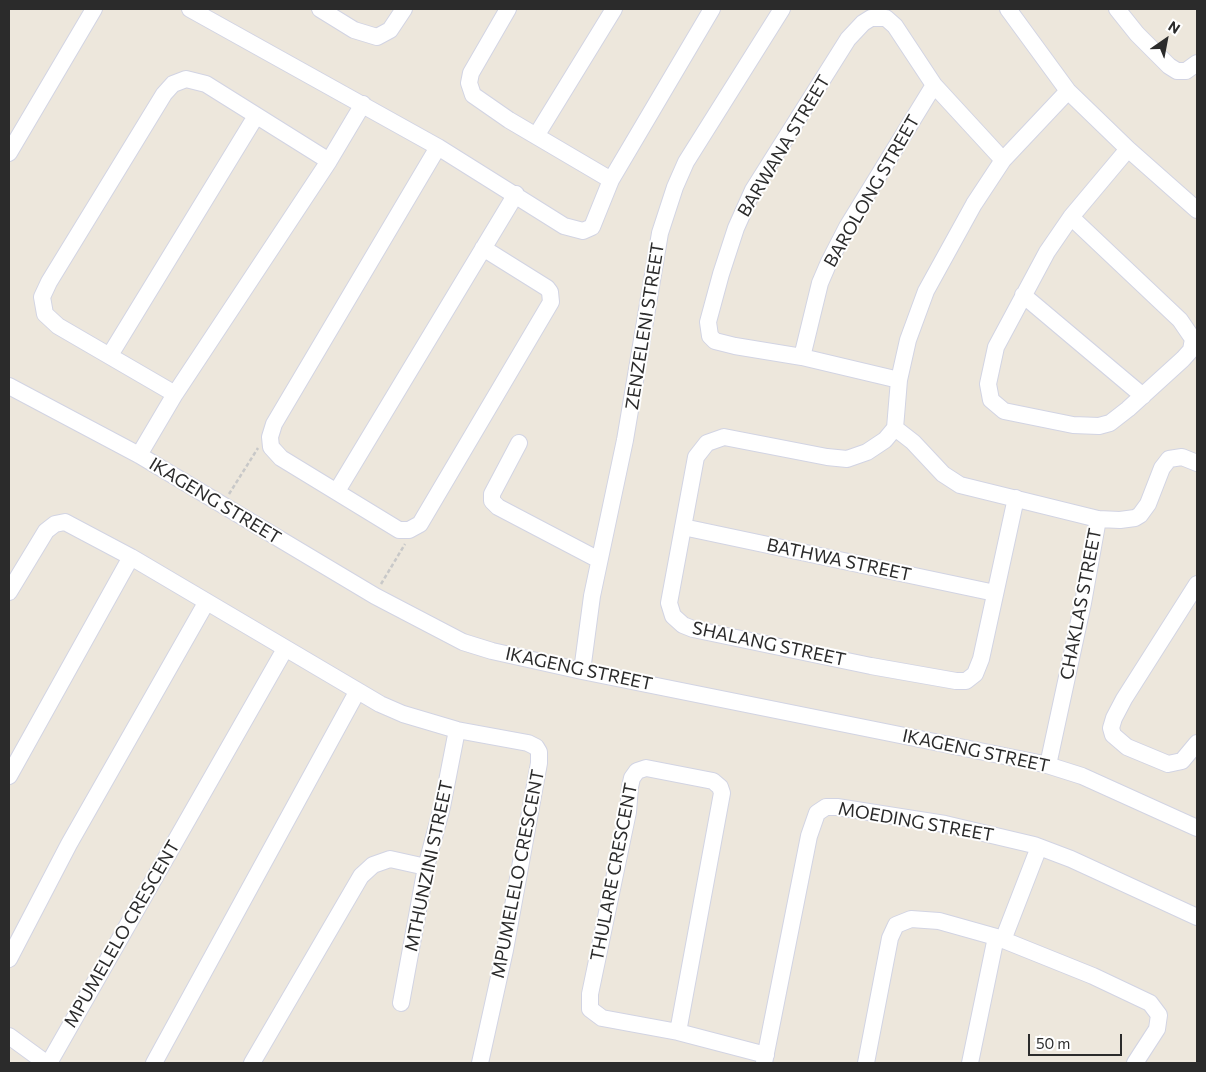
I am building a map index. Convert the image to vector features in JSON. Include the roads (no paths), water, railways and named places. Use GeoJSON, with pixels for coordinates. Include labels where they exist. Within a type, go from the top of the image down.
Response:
{"type":"FeatureCollection","features":[{"type":"Feature","properties":{"kind":"street"},"geometry":{"type":"LineString","coordinates":[[9,154],[94,9]]}},
{"type":"Feature","properties":{"kind":"street"},"geometry":{"type":"LineString","coordinates":[[320,9],[354,30],[377,37],[390,30],[404,9]]}},
{"type":"Feature","properties":{"kind":"street"},"geometry":{"type":"LineString","coordinates":[[508,9],[475,64],[469,83],[473,94],[481,102],[611,180]]}},
{"type":"Feature","properties":{"kind":"street"},"geometry":{"type":"LineString","coordinates":[[536,136],[614,9]]}},
{"type":"Feature","properties":{"kind":"street"},"geometry":{"type":"LineString","coordinates":[[196,10],[438,147],[516,194],[564,226],[582,231],[592,227],[596,221],[611,180],[712,9]]}},
{"type":"Feature","properties":{"kind":"street","name":"ZENZELENI STREET"},"geometry":{"type":"LineString","coordinates":[[582,671],[592,596],[626,440],[660,233],[675,187],[697,144],[782,9]]}},
{"type":"Feature","properties":{"kind":"street"},"geometry":{"type":"LineString","coordinates":[[1008,9],[1068,91],[1128,149],[1197,210]]}},
{"type":"Feature","properties":{"kind":"street"},"geometry":{"type":"LineString","coordinates":[[1117,9],[1137,34],[1169,66],[1177,71],[1186,71],[1197,63]]}},
{"type":"Feature","properties":{"kind":"street","name":"BARWANA STREET"},"geometry":{"type":"LineString","coordinates":[[899,380],[715,341],[710,336],[708,322],[736,228],[754,190],[848,39],[863,23],[871,18],[886,18],[896,26],[934,85]]}},
{"type":"Feature","properties":{"kind":"street"},"geometry":{"type":"LineString","coordinates":[[175,394],[58,326],[45,314],[42,297],[49,282],[164,94],[173,84],[186,79],[196,80],[329,161]]}},
{"type":"Feature","properties":{"kind":"street"},"geometry":{"type":"LineString","coordinates":[[934,85],[1003,160]]}},
{"type":"Feature","properties":{"kind":"street","name":"BAROLONG STREET"},"geometry":{"type":"LineString","coordinates":[[802,358],[820,283],[829,262],[847,227],[934,85]]}},
{"type":"Feature","properties":{"kind":"street"},"geometry":{"type":"LineString","coordinates":[[895,428],[899,380],[911,332],[926,291],[970,212],[1003,160],[1068,91]]}},
{"type":"Feature","properties":{"kind":"street"},"geometry":{"type":"LineString","coordinates":[[139,455],[175,394],[329,161],[363,104]]}},
{"type":"Feature","properties":{"kind":"street"},"geometry":{"type":"LineString","coordinates":[[110,355],[256,116]]}},
{"type":"Feature","properties":{"kind":"street"},"geometry":{"type":"LineString","coordinates":[[438,147],[271,431],[270,441],[274,452],[393,528],[403,530],[415,528],[429,510],[551,302],[550,292],[547,288],[483,248]]}},
{"type":"Feature","properties":{"kind":"street"},"geometry":{"type":"LineString","coordinates":[[1071,217],[1159,299],[1191,334],[1193,344],[1191,350],[1144,396],[1110,423],[1089,427],[1027,417],[1004,411],[995,406],[991,400],[988,384],[996,346],[1047,252],[1071,217],[1128,149]]}},
{"type":"Feature","properties":{"kind":"street"},"geometry":{"type":"LineString","coordinates":[[337,492],[516,194]]}},
{"type":"Feature","properties":{"kind":"street"},"geometry":{"type":"LineString","coordinates":[[1023,295],[1144,396]]}},
{"type":"Feature","properties":{"kind":"street","name":"IKAGENG STREET"},"geometry":{"type":"LineString","coordinates":[[9,386],[139,455],[375,596],[463,642],[492,651],[582,671],[1048,765],[1082,776],[1197,828]]}},
{"type":"Feature","properties":{"kind":"street","name":"CHAKLAS STREET"},"geometry":{"type":"LineString","coordinates":[[895,428],[913,442],[952,481],[969,488],[1098,519],[1048,765]]}},
{"type":"Feature","properties":{"kind":"street","name":"SHALANG STREET"},"geometry":{"type":"LineString","coordinates":[[895,428],[885,440],[867,452],[847,459],[827,457],[740,439],[715,438],[701,448],[696,457],[669,603],[670,611],[676,620],[693,629],[870,666],[966,681],[975,674],[981,659],[1016,498]]}},
{"type":"Feature","properties":{"kind":"street"},"geometry":{"type":"LineString","coordinates":[[519,443],[492,494],[492,502],[498,507],[600,560]]}},
{"type":"Feature","properties":{"kind":"street"},"geometry":{"type":"LineString","coordinates":[[1098,519],[1120,520],[1135,518],[1140,515],[1148,504],[1162,468],[1169,459],[1182,457],[1197,463]]}},
{"type":"Feature","properties":{"kind":"street","name":"MPUMELELO CRESCENT"},"geometry":{"type":"LineString","coordinates":[[9,592],[46,531],[58,522],[71,524],[131,557],[357,692],[403,714],[457,730],[528,743],[536,747],[539,756],[505,950],[480,1063]]}},
{"type":"Feature","properties":{"kind":"street","name":"BATHWA STREET"},"geometry":{"type":"LineString","coordinates":[[683,527],[995,593]]}},
{"type":"Feature","properties":{"kind":"street"},"geometry":{"type":"LineString","coordinates":[[9,776],[131,557]]}},
{"type":"Feature","properties":{"kind":"street"},"geometry":{"type":"LineString","coordinates":[[1197,584],[1124,699],[1111,728],[1113,735],[1128,747],[1168,764],[1182,761],[1197,743]]}},
{"type":"Feature","properties":{"kind":"street"},"geometry":{"type":"LineString","coordinates":[[9,959],[69,844],[206,603]]}},
{"type":"Feature","properties":{"kind":"street","name":"MPUMELELO CRESCENT"},"geometry":{"type":"LineString","coordinates":[[47,1063],[285,649]]}},
{"type":"Feature","properties":{"kind":"street"},"geometry":{"type":"LineString","coordinates":[[154,1063],[357,692]]}},
{"type":"Feature","properties":{"kind":"street","name":"MTHUNZINI STREET"},"geometry":{"type":"LineString","coordinates":[[402,1003],[426,867],[442,807],[457,730]]}},
{"type":"Feature","properties":{"kind":"street","name":"THULARE CRESCENT"},"geometry":{"type":"LineString","coordinates":[[678,1032],[722,793],[720,787],[713,781],[646,768],[637,771],[632,778],[628,812],[588,1006],[602,1018],[678,1032],[765,1059]]}},
{"type":"Feature","properties":{"kind":"street","name":"MOEDING STREET"},"geometry":{"type":"LineString","coordinates":[[765,1059],[809,836],[819,810],[837,806],[936,823],[1039,847],[1071,859],[1197,917]]}},
{"type":"Feature","properties":{"kind":"street"},"geometry":{"type":"LineString","coordinates":[[970,1063],[999,938],[1039,847]]}},
{"type":"Feature","properties":{"kind":"street"},"geometry":{"type":"LineString","coordinates":[[252,1063],[361,876],[373,865],[390,860],[426,867]]}},
{"type":"Feature","properties":{"kind":"street"},"geometry":{"type":"LineString","coordinates":[[866,1063],[890,938],[896,925],[903,921],[925,919],[939,921],[999,938],[1093,976],[1150,1003],[1158,1015],[1157,1029],[1135,1063]]}},
{"type":"Feature","properties":{"kind":"street"},"geometry":{"type":"LineString","coordinates":[[9,1036],[47,1063]]}}]}
